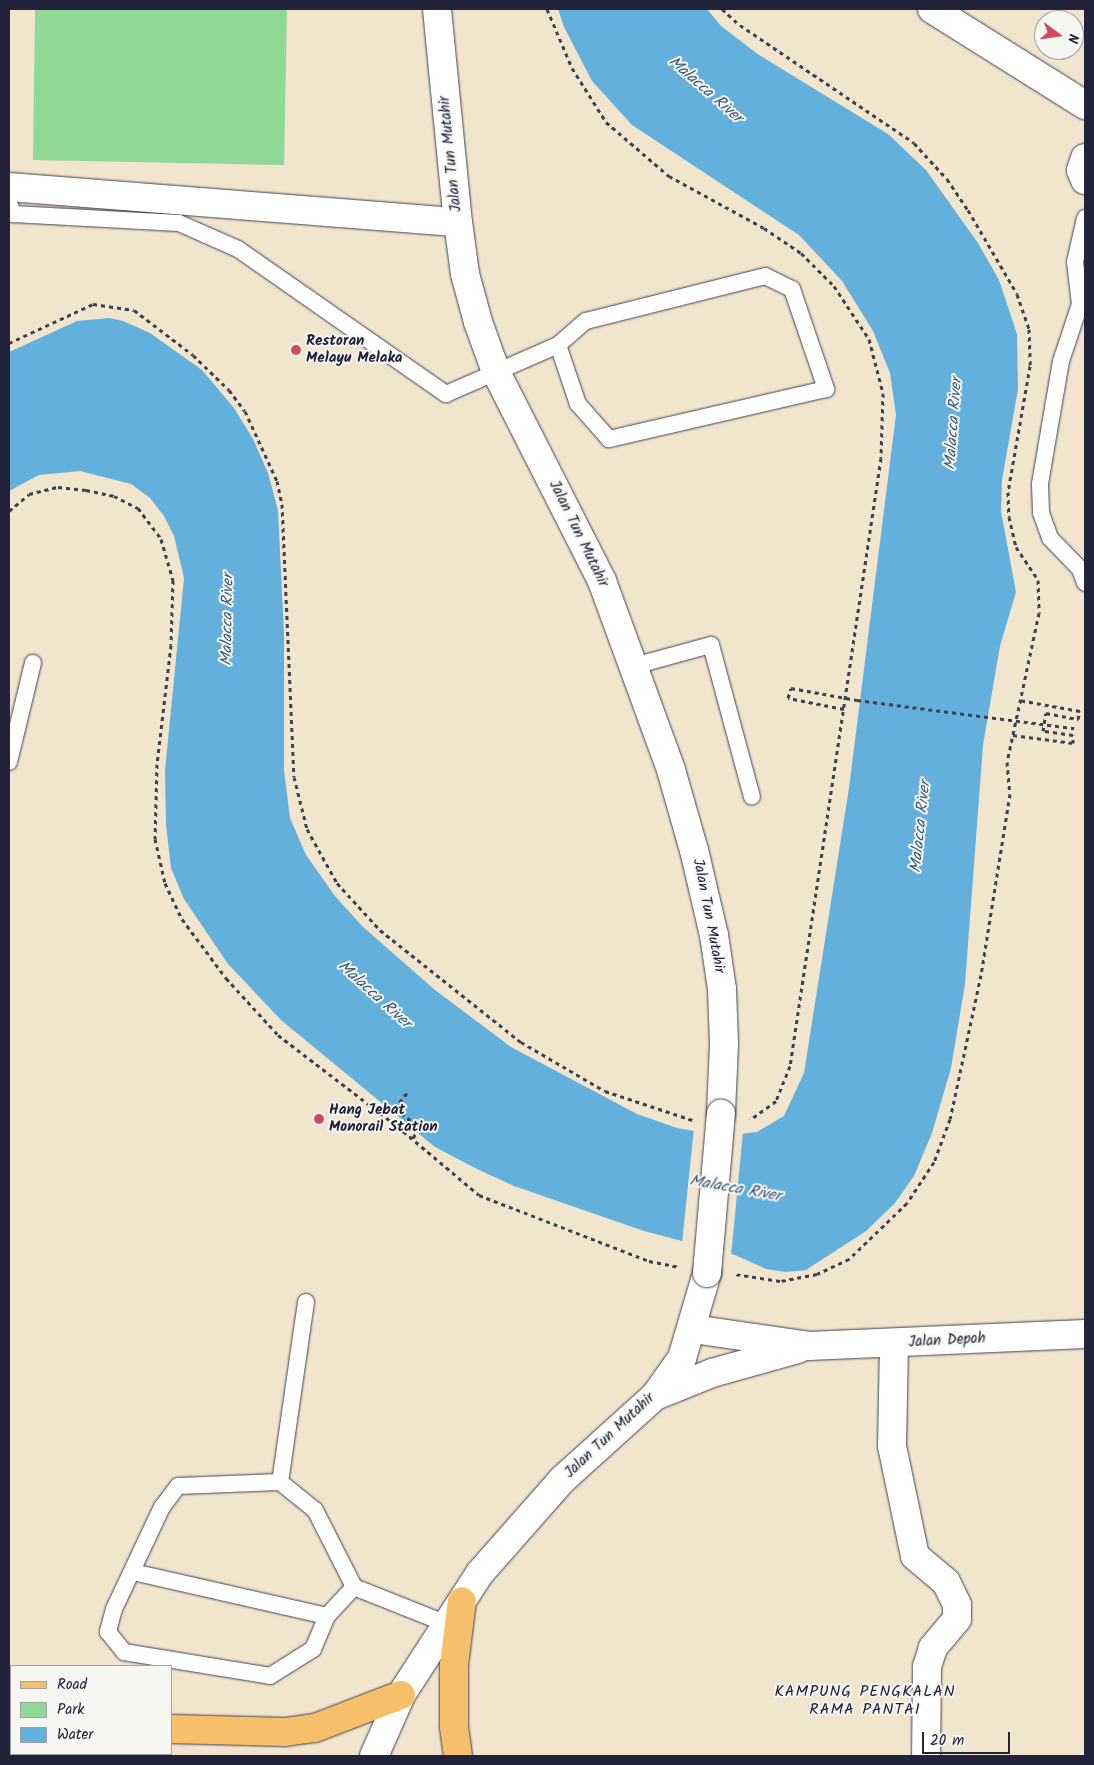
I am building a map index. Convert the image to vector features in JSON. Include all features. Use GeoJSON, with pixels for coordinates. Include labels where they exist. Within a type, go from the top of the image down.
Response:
{"type":"FeatureCollection","features":[{"type":"Feature","properties":{"kind":"main road"},"geometry":{"type":"LineString","coordinates":[[458,1756],[454,1726],[454,1665],[462,1601]]}},
{"type":"Feature","properties":{"kind":"main road"},"geometry":{"type":"LineString","coordinates":[[172,1729],[286,1732],[315,1728],[402,1695]]}},
{"type":"Feature","properties":{"kind":"street","name":"Jalan Tun Mutahir"},"geometry":{"type":"LineString","coordinates":[[374,1756],[402,1695],[462,1601],[504,1544],[563,1480],[655,1396],[682,1358],[693,1329],[707,1273],[721,1114],[723,1026],[714,935],[671,770],[602,581],[496,372],[478,322],[465,274],[437,9]]}},
{"type":"Feature","properties":{"kind":"street"},"geometry":{"type":"LineString","coordinates":[[932,9],[1085,105]]}},
{"type":"Feature","properties":{"kind":"street"},"geometry":{"type":"LineString","coordinates":[[1085,158],[1082,170],[1085,180]]}},
{"type":"Feature","properties":{"kind":"street"},"geometry":{"type":"LineString","coordinates":[[9,187],[458,222]]}},
{"type":"Feature","properties":{"kind":"street","name":"Jalan Depoh"},"geometry":{"type":"LineString","coordinates":[[693,1329],[809,1346],[894,1344],[1085,1334]]}},
{"type":"Feature","properties":{"kind":"street"},"geometry":{"type":"LineString","coordinates":[[894,1344],[892,1446],[915,1556],[946,1582],[957,1605],[957,1619],[932,1648],[927,1667],[926,1756]]}},
{"type":"Feature","properties":{"kind":"street","name":"Jalan Depoh"},"geometry":{"type":"LineString","coordinates":[[655,1396],[712,1373],[809,1346]]}},
{"type":"Feature","properties":{"kind":"lane"},"geometry":{"type":"LineString","coordinates":[[9,203],[13,214],[179,223],[238,249],[446,394],[558,345],[586,321],[765,276],[792,288],[826,388],[608,439],[578,404],[558,345]]}},
{"type":"Feature","properties":{"kind":"lane"},"geometry":{"type":"LineString","coordinates":[[1085,218],[1075,262],[1080,304],[1061,361],[1040,484],[1041,513],[1050,538],[1080,569],[1085,583]]}},
{"type":"Feature","properties":{"kind":"lane"},"geometry":{"type":"LineString","coordinates":[[634,666],[711,644],[752,798]]}},
{"type":"Feature","properties":{"kind":"lane"},"geometry":{"type":"LineString","coordinates":[[9,762],[33,663]]}},
{"type":"Feature","properties":{"kind":"lane"},"geometry":{"type":"LineString","coordinates":[[280,1482],[306,1302]]}},
{"type":"Feature","properties":{"kind":"lane"},"geometry":{"type":"LineString","coordinates":[[354,1587],[327,1616],[313,1649],[270,1676],[124,1652],[108,1632],[114,1609],[162,1507],[178,1486],[280,1482],[315,1510],[354,1587],[447,1624]]}},
{"type":"Feature","properties":{"kind":"lane"},"geometry":{"type":"LineString","coordinates":[[133,1572],[327,1616]]}},
{"type":"Feature","properties":{"kind":"path"},"geometry":{"type":"LineString","coordinates":[[547,9],[572,68],[606,122],[670,176],[764,228],[801,253],[834,286],[869,339],[883,393],[881,458],[790,1066],[776,1101],[755,1118]]}},
{"type":"Feature","properties":{"kind":"path"},"geometry":{"type":"LineString","coordinates":[[722,9],[748,31],[914,143],[947,179],[968,210],[1017,294],[1029,329],[1030,366],[1008,492],[1009,517],[1016,547],[1038,580],[1039,613],[1007,762],[1010,794],[981,975],[950,1119],[934,1162],[907,1203],[849,1259],[817,1274],[780,1281],[736,1274]]}},
{"type":"Feature","properties":{"kind":"path"},"geometry":{"type":"LineString","coordinates":[[9,344],[93,304],[134,310],[193,355],[229,390],[245,411],[277,481],[282,504],[294,777],[307,829],[337,883],[380,930],[521,1042],[605,1091],[681,1118]]}},
{"type":"Feature","properties":{"kind":"path"},"geometry":{"type":"LineString","coordinates":[[9,510],[29,494],[58,487],[86,490],[114,496],[138,508],[161,538],[173,580],[171,645],[158,764],[155,839],[165,883],[182,919],[226,978],[278,1035],[412,1138],[479,1195],[649,1261]]}},
{"type":"Feature","properties":{"kind":"path"},"geometry":{"type":"LineString","coordinates":[[844,709],[788,698],[792,688],[856,700],[1074,728]]}},
{"type":"Feature","properties":{"kind":"path"},"geometry":{"type":"LineString","coordinates":[[1013,735],[1073,743],[1073,735],[1043,731],[1046,713],[1078,719],[1080,711],[1019,700]]}},
{"type":"Feature","properties":{"kind":"path"},"geometry":{"type":"LineString","coordinates":[[407,1093],[395,1108],[420,1128],[412,1138]]}},
{"type":"Feature","properties":{"kind":"green space"},"geometry":{"type":"Polygon","coordinates":[[[35,9],[287,9],[284,165],[33,160],[35,9]]]}},
{"type":"Feature","properties":{"kind":"water","name":"Malacca River"},"geometry":{"type":"Polygon","coordinates":[[[558,9],[707,9],[721,26],[759,55],[888,134],[926,170],[978,243],[999,280],[1017,334],[1018,389],[1002,480],[1001,511],[1016,592],[1000,646],[983,745],[965,984],[951,1068],[932,1133],[914,1176],[895,1203],[866,1231],[806,1270],[786,1272],[766,1269],[735,1255],[644,1231],[514,1186],[475,1168],[435,1147],[281,1020],[228,964],[184,899],[171,868],[166,825],[165,770],[184,578],[174,536],[164,516],[150,498],[131,484],[80,471],[39,475],[9,491],[9,352],[77,321],[109,318],[123,321],[150,333],[202,370],[234,408],[253,439],[268,473],[278,510],[284,633],[284,770],[290,818],[306,855],[335,896],[362,926],[435,990],[511,1047],[637,1114],[677,1128],[723,1136],[757,1132],[784,1116],[804,1073],[849,788],[896,415],[890,373],[873,331],[842,281],[799,235],[632,125],[592,81],[564,27],[558,9]]]}},
{"type":"Feature","properties":{"kind":"pier"},"geometry":{"type":"Polygon","coordinates":[[[694,1128],[723,1134],[743,1132],[731,1256],[682,1243],[694,1128]]]}},
{"type":"Feature","properties":{"kind":"place","name":"Restoran Melayu Melaka"},"geometry":{"type":"Point","coordinates":[296,350]}},
{"type":"Feature","properties":{"kind":"place","name":"Hang Jebat Monorail Station"},"geometry":{"type":"Point","coordinates":[319,1119]}},
{"type":"Feature","properties":{"kind":"district","name":"KAMPUNG PENGKALAN RAMA PANTAI"},"geometry":{"type":"Point","coordinates":[865,1701]}}]}
